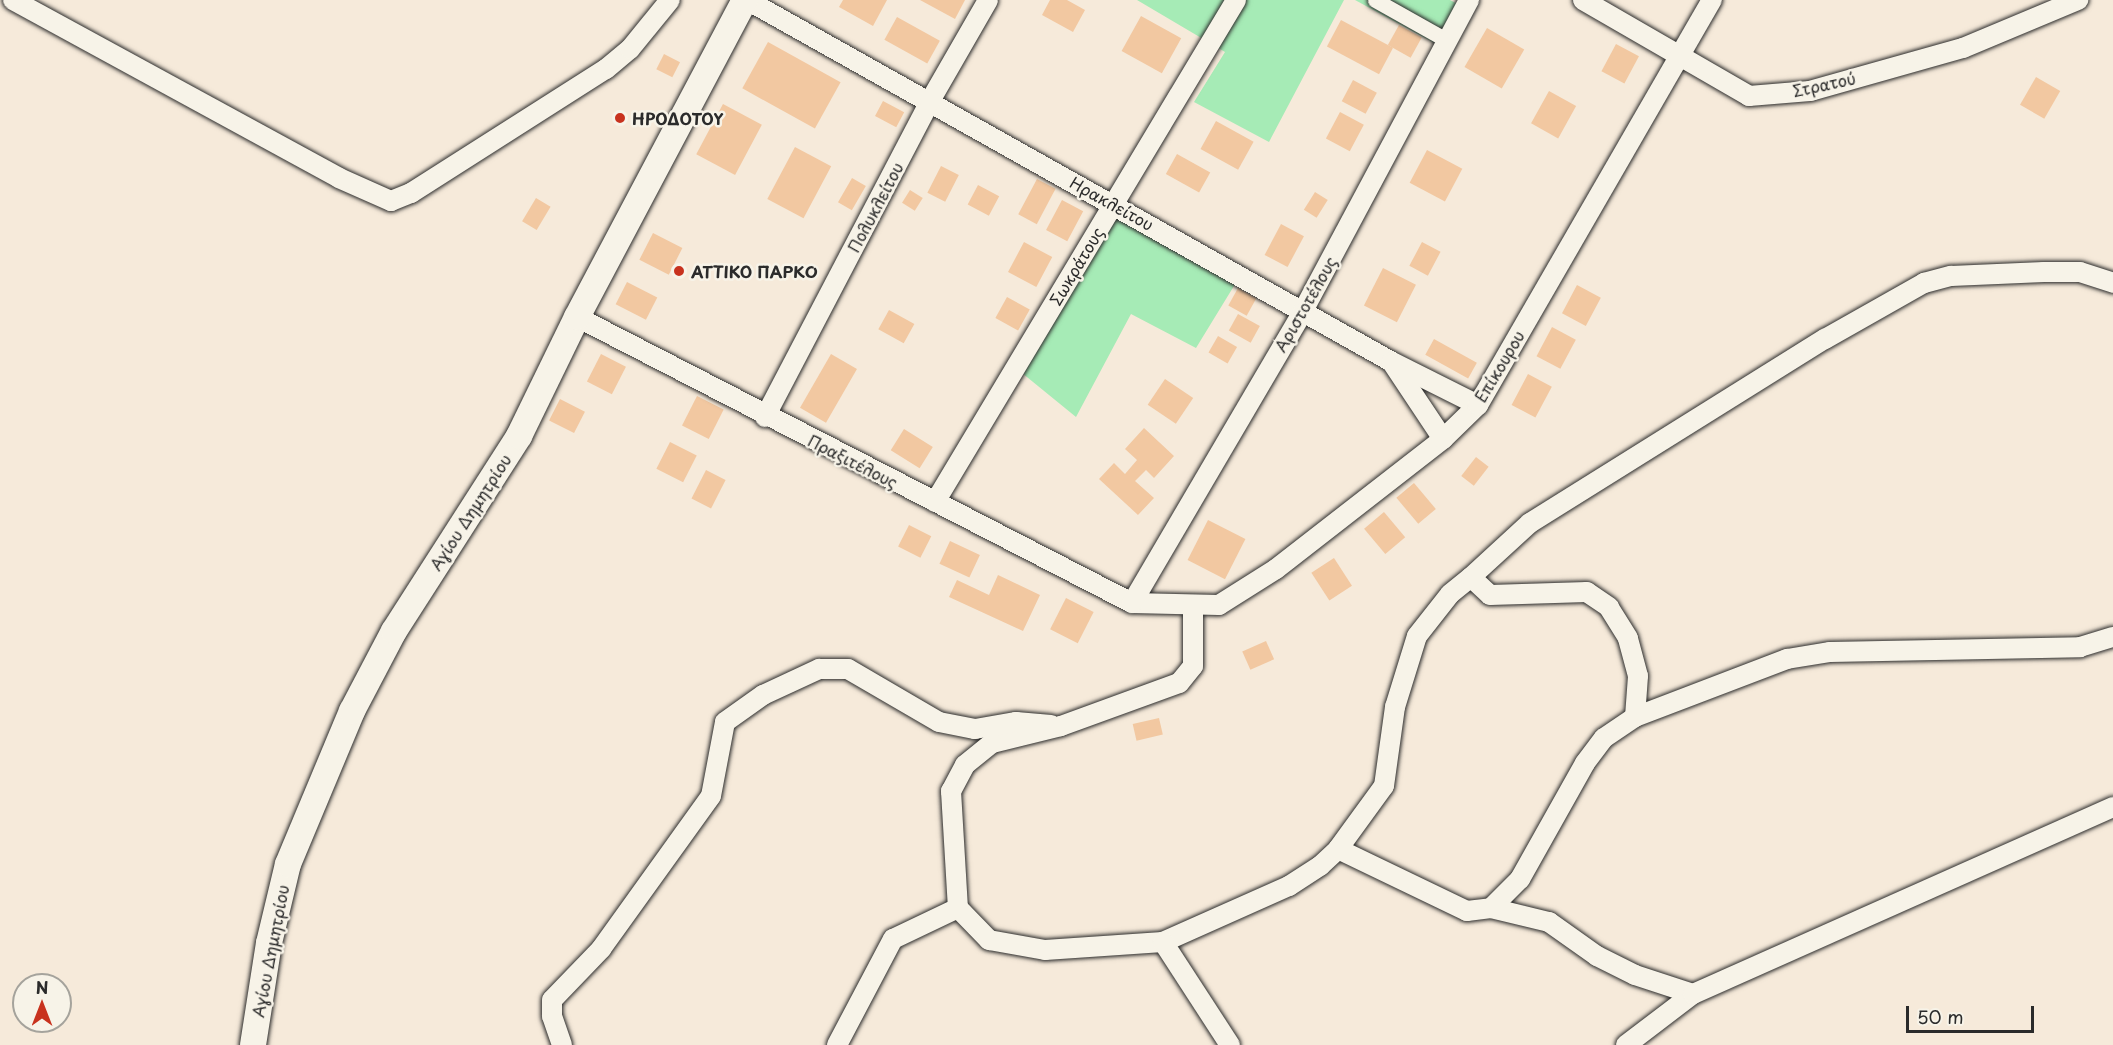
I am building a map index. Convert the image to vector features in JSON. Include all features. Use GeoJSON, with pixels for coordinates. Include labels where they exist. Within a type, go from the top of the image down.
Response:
{"type":"FeatureCollection","features":[{"type":"Feature","properties":{"kind":"street"},"geometry":{"type":"LineString","coordinates":[[13,0],[339,178],[391,201],[411,193],[606,69],[630,49],[670,0]]}},
{"type":"Feature","properties":{"kind":"street","name":"Ηρακλείτου"},"geometry":{"type":"LineString","coordinates":[[746,0],[930,101],[1392,362],[1478,405]]}},
{"type":"Feature","properties":{"kind":"street","name":"Αγίου Δημητρίου"},"geometry":{"type":"LineString","coordinates":[[253,1045],[282,888],[325,770],[394,631],[519,436],[577,317],[746,0]]}},
{"type":"Feature","properties":{"kind":"street","name":"Πολυκλείτου"},"geometry":{"type":"LineString","coordinates":[[765,417],[930,101],[988,0]]}},
{"type":"Feature","properties":{"kind":"street","name":"Σωκράτους"},"geometry":{"type":"LineString","coordinates":[[935,502],[1236,0]]}},
{"type":"Feature","properties":{"kind":"street"},"geometry":{"type":"LineString","coordinates":[[1375,0],[1448,41]]}},
{"type":"Feature","properties":{"kind":"street","name":"Αριστοτέλους"},"geometry":{"type":"LineString","coordinates":[[1132,603],[1303,311],[1469,0]]}},
{"type":"Feature","properties":{"kind":"street","name":"Στρατού"},"geometry":{"type":"LineString","coordinates":[[1583,0],[1679,58],[1749,96],[1810,91],[1963,48],[2078,0]]}},
{"type":"Feature","properties":{"kind":"street","name":"Επίκουρου"},"geometry":{"type":"LineString","coordinates":[[1132,603],[1218,605],[1276,569],[1443,439],[1478,405],[1712,0]]}},
{"type":"Feature","properties":{"kind":"street"},"geometry":{"type":"LineString","coordinates":[[1193,604],[1193,666],[1179,683],[1061,726],[992,743],[965,765],[951,791],[958,908],[989,940],[1045,950],[1162,942],[1290,886],[1338,849],[1384,786],[1395,707],[1417,636],[1450,594],[1530,523],[1825,339],[1924,283],[1951,276],[2080,272],[2113,283]]}},
{"type":"Feature","properties":{"kind":"street","name":"Πραξιτέλους"},"geometry":{"type":"LineString","coordinates":[[577,317],[765,417],[1132,603]]}},
{"type":"Feature","properties":{"kind":"street"},"geometry":{"type":"LineString","coordinates":[[1392,362],[1443,439]]}},
{"type":"Feature","properties":{"kind":"street"},"geometry":{"type":"LineString","coordinates":[[1471,577],[1490,596],[1587,592],[1609,607],[1628,638],[1638,676],[1635,717]]}},
{"type":"Feature","properties":{"kind":"street"},"geometry":{"type":"LineString","coordinates":[[1491,908],[1520,879],[1585,763],[1604,738],[1635,717],[1787,659],[1808,656],[2080,647],[2113,637]]}},
{"type":"Feature","properties":{"kind":"street"},"geometry":{"type":"LineString","coordinates":[[562,1045],[552,1016],[552,1000],[601,949],[711,796],[725,722],[763,695],[819,669],[848,669],[939,722],[975,729],[1016,722],[1061,726]]}},
{"type":"Feature","properties":{"kind":"street"},"geometry":{"type":"LineString","coordinates":[[1626,1045],[1693,994],[2113,807]]}},
{"type":"Feature","properties":{"kind":"street"},"geometry":{"type":"LineString","coordinates":[[1338,849],[1467,910],[1491,908],[1549,922],[1597,956],[1635,975],[1693,994]]}},
{"type":"Feature","properties":{"kind":"street"},"geometry":{"type":"LineString","coordinates":[[837,1045],[893,939],[958,908]]}},
{"type":"Feature","properties":{"kind":"street"},"geometry":{"type":"LineString","coordinates":[[1162,942],[1230,1045]]}},
{"type":"Feature","properties":{"kind":"green space"},"geometry":{"type":"Polygon","coordinates":[[[1137,0],[1344,0],[1269,142],[1194,102],[1225,52],[1137,0]]]}},
{"type":"Feature","properties":{"kind":"green space"},"geometry":{"type":"Polygon","coordinates":[[[1355,0],[1450,0],[1473,12],[1451,52],[1355,0]]]}},
{"type":"Feature","properties":{"kind":"green space"},"geometry":{"type":"Polygon","coordinates":[[[1123,205],[1237,281],[1196,348],[1131,314],[1076,417],[1022,373],[1123,205]]]}},
{"type":"Feature","properties":{"kind":"building"},"geometry":{"type":"Polygon","coordinates":[[[843,0],[887,0],[873,26],[839,7],[843,0]]]}},
{"type":"Feature","properties":{"kind":"building"},"geometry":{"type":"Polygon","coordinates":[[[920,0],[965,0],[955,19],[920,0]]]}},
{"type":"Feature","properties":{"kind":"building"},"geometry":{"type":"Polygon","coordinates":[[[1050,0],[1067,0],[1085,10],[1073,32],[1042,15],[1050,0]]]}},
{"type":"Feature","properties":{"kind":"building"},"geometry":{"type":"Polygon","coordinates":[[[1141,16],[1181,38],[1162,73],[1122,51],[1141,16]]]}},
{"type":"Feature","properties":{"kind":"building"},"geometry":{"type":"Polygon","coordinates":[[[897,17],[940,41],[927,63],[884,40],[897,17]]]}},
{"type":"Feature","properties":{"kind":"building"},"geometry":{"type":"Polygon","coordinates":[[[1341,20],[1393,48],[1379,74],[1327,46],[1341,20]]]}},
{"type":"Feature","properties":{"kind":"building"},"geometry":{"type":"Polygon","coordinates":[[[1399,25],[1422,38],[1411,58],[1388,45],[1399,25]]]}},
{"type":"Feature","properties":{"kind":"building"},"geometry":{"type":"Polygon","coordinates":[[[1487,28],[1524,50],[1502,88],[1464,67],[1487,28]]]}},
{"type":"Feature","properties":{"kind":"building"},"geometry":{"type":"Polygon","coordinates":[[[768,42],[841,82],[815,129],[742,88],[768,42]]]}},
{"type":"Feature","properties":{"kind":"building"},"geometry":{"type":"Polygon","coordinates":[[[1616,44],[1639,56],[1624,84],[1601,71],[1616,44]]]}},
{"type":"Feature","properties":{"kind":"building"},"geometry":{"type":"Polygon","coordinates":[[[664,54],[680,62],[672,77],[656,69],[664,54]]]}},
{"type":"Feature","properties":{"kind":"building"},"geometry":{"type":"Polygon","coordinates":[[[2036,77],[2060,91],[2044,119],[2020,105],[2036,77]]]}},
{"type":"Feature","properties":{"kind":"building"},"geometry":{"type":"Polygon","coordinates":[[[1353,80],[1377,93],[1366,114],[1342,101],[1353,80]]]}},
{"type":"Feature","properties":{"kind":"building"},"geometry":{"type":"Polygon","coordinates":[[[1549,91],[1576,106],[1558,138],[1531,123],[1549,91]]]}},
{"type":"Feature","properties":{"kind":"building"},"geometry":{"type":"Polygon","coordinates":[[[883,101],[904,112],[896,127],[875,116],[883,101]]]}},
{"type":"Feature","properties":{"kind":"building"},"geometry":{"type":"Polygon","coordinates":[[[723,104],[762,125],[735,175],[696,154],[723,104]]]}},
{"type":"Feature","properties":{"kind":"building"},"geometry":{"type":"Polygon","coordinates":[[[1340,112],[1364,125],[1350,151],[1326,138],[1340,112]]]}},
{"type":"Feature","properties":{"kind":"building"},"geometry":{"type":"Polygon","coordinates":[[[1216,121],[1254,142],[1238,170],[1200,149],[1216,121]]]}},
{"type":"Feature","properties":{"kind":"building"},"geometry":{"type":"Polygon","coordinates":[[[795,147],[831,166],[804,218],[767,199],[795,147]]]}},
{"type":"Feature","properties":{"kind":"building"},"geometry":{"type":"Polygon","coordinates":[[[1427,150],[1462,169],[1445,201],[1410,183],[1427,150]]]}},
{"type":"Feature","properties":{"kind":"building"},"geometry":{"type":"Polygon","coordinates":[[[1177,154],[1210,172],[1199,193],[1166,174],[1177,154]]]}},
{"type":"Feature","properties":{"kind":"building"},"geometry":{"type":"Polygon","coordinates":[[[941,166],[959,175],[945,202],[927,193],[941,166]]]}},
{"type":"Feature","properties":{"kind":"building"},"geometry":{"type":"Polygon","coordinates":[[[852,178],[866,186],[852,210],[838,202],[852,178]]]}},
{"type":"Feature","properties":{"kind":"building"},"geometry":{"type":"Polygon","coordinates":[[[1037,179],[1056,189],[1037,224],[1018,214],[1037,179]]]}},
{"type":"Feature","properties":{"kind":"building"},"geometry":{"type":"Polygon","coordinates":[[[978,185],[999,196],[989,216],[968,204],[978,185]]]}},
{"type":"Feature","properties":{"kind":"building"},"geometry":{"type":"Polygon","coordinates":[[[910,190],[923,198],[915,211],[902,203],[910,190]]]}},
{"type":"Feature","properties":{"kind":"building"},"geometry":{"type":"Polygon","coordinates":[[[1315,192],[1328,200],[1317,218],[1304,210],[1315,192]]]}},
{"type":"Feature","properties":{"kind":"building"},"geometry":{"type":"Polygon","coordinates":[[[536,198],[551,207],[537,230],[522,221],[536,198]]]}},
{"type":"Feature","properties":{"kind":"building"},"geometry":{"type":"Polygon","coordinates":[[[1062,200],[1083,211],[1067,241],[1046,230],[1062,200]]]}},
{"type":"Feature","properties":{"kind":"building"},"geometry":{"type":"Polygon","coordinates":[[[1281,224],[1304,236],[1288,267],[1265,255],[1281,224]]]}},
{"type":"Feature","properties":{"kind":"building"},"geometry":{"type":"Polygon","coordinates":[[[653,233],[682,248],[669,275],[639,260],[653,233]]]}},
{"type":"Feature","properties":{"kind":"building"},"geometry":{"type":"Polygon","coordinates":[[[1024,242],[1052,257],[1036,287],[1008,272],[1024,242]]]}},
{"type":"Feature","properties":{"kind":"building"},"geometry":{"type":"Polygon","coordinates":[[[1422,242],[1441,252],[1428,276],[1409,266],[1422,242]]]}},
{"type":"Feature","properties":{"kind":"building"},"geometry":{"type":"Polygon","coordinates":[[[1383,268],[1416,285],[1397,322],[1364,305],[1383,268]]]}},
{"type":"Feature","properties":{"kind":"building"},"geometry":{"type":"Polygon","coordinates":[[[627,282],[657,297],[646,320],[616,304],[627,282]]]}},
{"type":"Feature","properties":{"kind":"building"},"geometry":{"type":"Polygon","coordinates":[[[1577,285],[1601,298],[1586,326],[1562,313],[1577,285]]]}},
{"type":"Feature","properties":{"kind":"building"},"geometry":{"type":"Polygon","coordinates":[[[1238,288],[1256,298],[1247,316],[1228,305],[1238,288]]]}},
{"type":"Feature","properties":{"kind":"building"},"geometry":{"type":"Polygon","coordinates":[[[1007,297],[1030,310],[1018,331],[995,318],[1007,297]]]}},
{"type":"Feature","properties":{"kind":"building"},"geometry":{"type":"Polygon","coordinates":[[[889,310],[914,324],[904,343],[878,329],[889,310]]]}},
{"type":"Feature","properties":{"kind":"building"},"geometry":{"type":"Polygon","coordinates":[[[1238,314],[1260,326],[1251,343],[1229,331],[1238,314]]]}},
{"type":"Feature","properties":{"kind":"building"},"geometry":{"type":"Polygon","coordinates":[[[1552,327],[1576,340],[1560,369],[1537,356],[1552,327]]]}},
{"type":"Feature","properties":{"kind":"building"},"geometry":{"type":"Polygon","coordinates":[[[1218,336],[1237,347],[1228,363],[1208,352],[1218,336]]]}},
{"type":"Feature","properties":{"kind":"building"},"geometry":{"type":"Polygon","coordinates":[[[1434,339],[1477,363],[1468,378],[1425,355],[1434,339]]]}},
{"type":"Feature","properties":{"kind":"building"},"geometry":{"type":"Polygon","coordinates":[[[601,354],[626,367],[612,394],[587,382],[601,354]]]}},
{"type":"Feature","properties":{"kind":"building"},"geometry":{"type":"Polygon","coordinates":[[[831,354],[857,369],[826,423],[800,408],[831,354]]]}},
{"type":"Feature","properties":{"kind":"building"},"geometry":{"type":"Polygon","coordinates":[[[1528,374],[1552,387],[1535,418],[1512,405],[1528,374]]]}},
{"type":"Feature","properties":{"kind":"building"},"geometry":{"type":"Polygon","coordinates":[[[1165,379],[1193,398],[1176,424],[1148,405],[1165,379]]]}},
{"type":"Feature","properties":{"kind":"building"},"geometry":{"type":"Polygon","coordinates":[[[697,396],[724,410],[709,439],[682,425],[697,396]]]}},
{"type":"Feature","properties":{"kind":"building"},"geometry":{"type":"Polygon","coordinates":[[[560,399],[585,412],[574,433],[549,420],[560,399]]]}},
{"type":"Feature","properties":{"kind":"building"},"geometry":{"type":"Polygon","coordinates":[[[1144,428],[1174,456],[1154,478],[1146,470],[1135,481],[1154,498],[1138,515],[1099,479],[1114,463],[1125,474],[1137,460],[1125,449],[1144,428]]]}},
{"type":"Feature","properties":{"kind":"building"},"geometry":{"type":"Polygon","coordinates":[[[904,429],[933,447],[920,468],[891,450],[904,429]]]}},
{"type":"Feature","properties":{"kind":"building"},"geometry":{"type":"Polygon","coordinates":[[[670,442],[697,456],[683,482],[656,469],[670,442]]]}},
{"type":"Feature","properties":{"kind":"building"},"geometry":{"type":"Polygon","coordinates":[[[1476,457],[1489,467],[1474,486],[1461,476],[1476,457]]]}},
{"type":"Feature","properties":{"kind":"building"},"geometry":{"type":"Polygon","coordinates":[[[706,470],[726,480],[711,508],[691,499],[706,470]]]}},
{"type":"Feature","properties":{"kind":"building"},"geometry":{"type":"Polygon","coordinates":[[[1414,483],[1436,509],[1418,524],[1396,498],[1414,483]]]}},
{"type":"Feature","properties":{"kind":"building"},"geometry":{"type":"Polygon","coordinates":[[[1384,512],[1405,537],[1385,554],[1364,529],[1384,512]]]}},
{"type":"Feature","properties":{"kind":"building"},"geometry":{"type":"Polygon","coordinates":[[[1208,520],[1245,539],[1225,579],[1188,560],[1208,520]]]}},
{"type":"Feature","properties":{"kind":"building"},"geometry":{"type":"Polygon","coordinates":[[[909,525],[931,536],[920,558],[898,546],[909,525]]]}},
{"type":"Feature","properties":{"kind":"building"},"geometry":{"type":"Polygon","coordinates":[[[950,541],[980,555],[969,578],[939,564],[950,541]]]}},
{"type":"Feature","properties":{"kind":"building"},"geometry":{"type":"Polygon","coordinates":[[[1334,558],[1352,586],[1329,600],[1311,573],[1334,558]]]}},
{"type":"Feature","properties":{"kind":"building"},"geometry":{"type":"Polygon","coordinates":[[[998,575],[1040,595],[1023,631],[949,597],[957,580],[989,595],[998,575]]]}},
{"type":"Feature","properties":{"kind":"building"},"geometry":{"type":"Polygon","coordinates":[[[1066,598],[1094,612],[1078,643],[1050,629],[1066,598]]]}},
{"type":"Feature","properties":{"kind":"building"},"geometry":{"type":"Polygon","coordinates":[[[1266,641],[1274,659],[1250,670],[1242,652],[1266,641]]]}},
{"type":"Feature","properties":{"kind":"building"},"geometry":{"type":"Polygon","coordinates":[[[1159,718],[1163,735],[1137,741],[1133,724],[1159,718]]]}},
{"type":"Feature","properties":{"kind":"place","name":"ΗΡΟΔΟΤΟΥ"},"geometry":{"type":"Point","coordinates":[620,118]}},
{"type":"Feature","properties":{"kind":"place","name":"ΑΤΤΙΚΟ ΠΑΡΚΟ"},"geometry":{"type":"Point","coordinates":[679,271]}}]}
